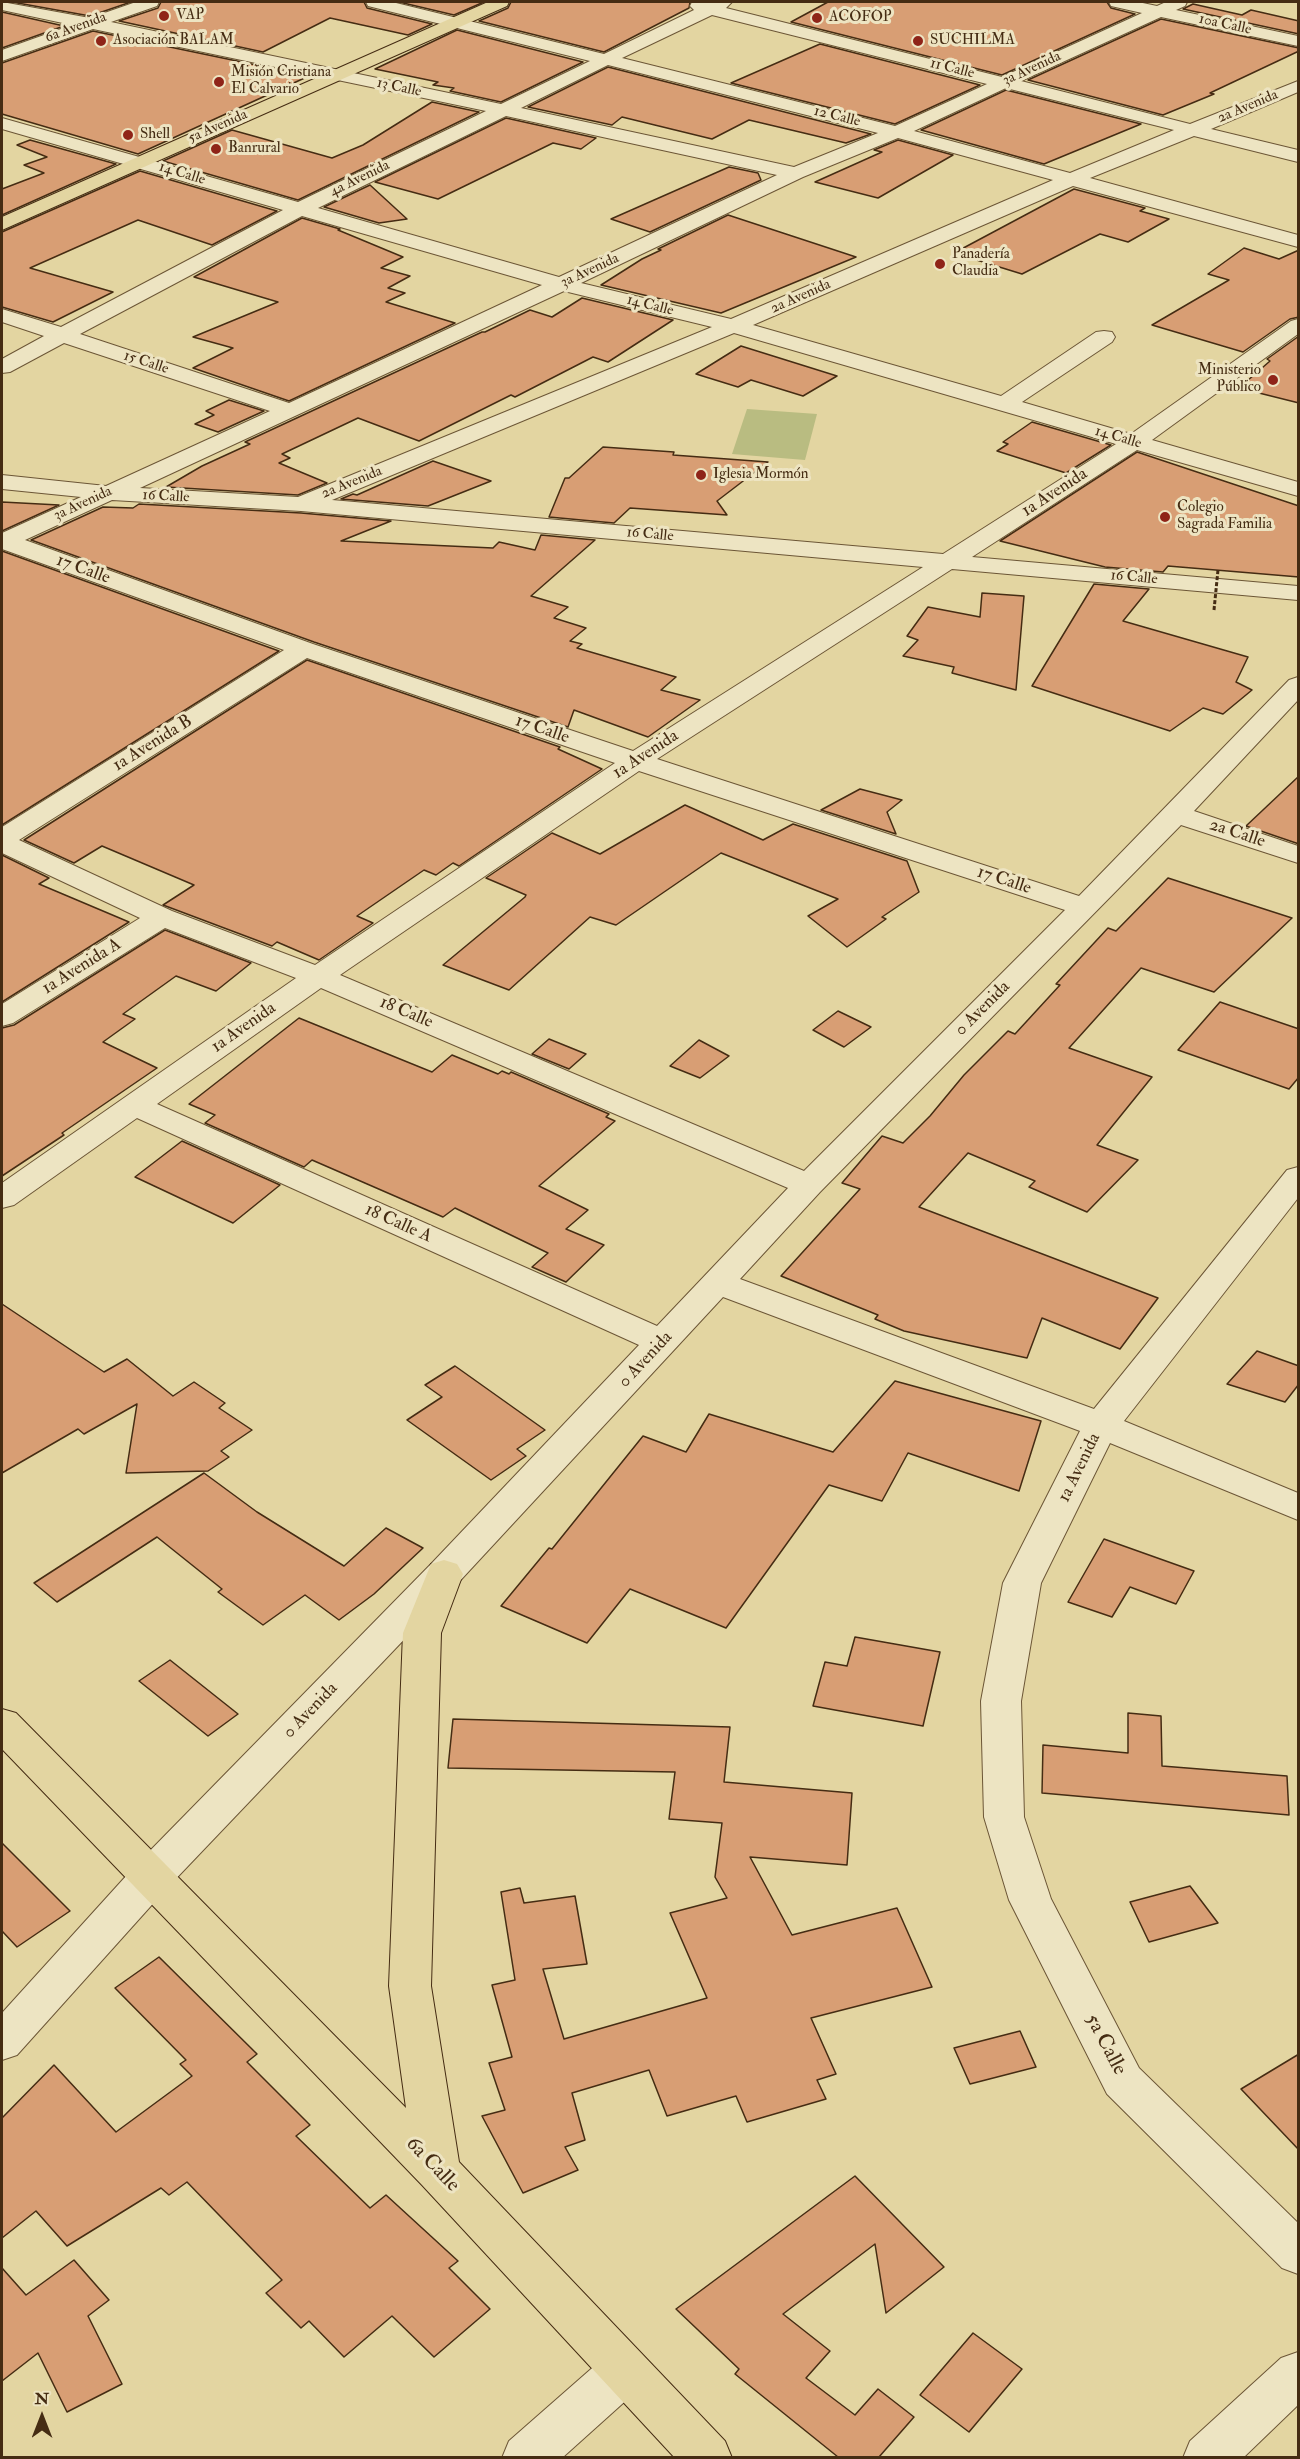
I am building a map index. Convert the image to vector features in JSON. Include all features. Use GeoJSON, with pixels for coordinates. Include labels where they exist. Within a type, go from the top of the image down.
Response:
{"type":"FeatureCollection","features":[{"type":"Feature","properties":{"kind":"main road","name":"5a Avenida"},"geometry":{"type":"LineString","coordinates":[[2,224],[501,2]]}},
{"type":"Feature","properties":{"kind":"main road"},"geometry":{"type":"LineString","coordinates":[[438,2171],[410,1986],[422,1633],[444,1574]]}},
{"type":"Feature","properties":{"kind":"main road","name":"6a Calle"},"geometry":{"type":"LineString","coordinates":[[2,1724],[438,2171],[624,2371],[708,2457]]}},
{"type":"Feature","properties":{"kind":"street","name":"6a Avenida"},"geometry":{"type":"LineString","coordinates":[[2,56],[151,2]]}},
{"type":"Feature","properties":{"kind":"street","name":"12 Calle"},"geometry":{"type":"LineString","coordinates":[[374,2],[897,132],[1074,178],[1299,241]]}},
{"type":"Feature","properties":{"kind":"street","name":"11 Calle"},"geometry":{"type":"LineString","coordinates":[[676,2],[716,5],[1005,82],[1299,156]]}},
{"type":"Feature","properties":{"kind":"street","name":"10a Calle"},"geometry":{"type":"LineString","coordinates":[[1117,2],[1299,41]]}},
{"type":"Feature","properties":{"kind":"street","name":"3a Avenida"},"geometry":{"type":"LineString","coordinates":[[3,542],[106,493],[291,411],[796,173],[897,132],[1179,2]]}},
{"type":"Feature","properties":{"kind":"street","name":"13 Calle"},"geometry":{"type":"LineString","coordinates":[[2,5],[796,173]]}},
{"type":"Feature","properties":{"kind":"street","name":"4a Avenida"},"geometry":{"type":"LineString","coordinates":[[2,367],[298,210],[716,5]]}},
{"type":"Feature","properties":{"kind":"street","name":"2a Avenida"},"geometry":{"type":"LineString","coordinates":[[302,504],[733,326],[1074,178],[1299,86]]}},
{"type":"Feature","properties":{"kind":"street","name":"14 Calle"},"geometry":{"type":"LineString","coordinates":[[2,123],[560,284],[733,326],[1299,489]]}},
{"type":"Feature","properties":{"kind":"street","name":"15 Calle"},"geometry":{"type":"LineString","coordinates":[[2,315],[291,411]]}},
{"type":"Feature","properties":{"kind":"street","name":"1a Avenida"},"geometry":{"type":"LineString","coordinates":[[2,1198],[318,976],[636,761],[1134,442],[1299,325]]}},
{"type":"Feature","properties":{"kind":"street"},"geometry":{"type":"LineString","coordinates":[[1003,405],[1104,338]]}},
{"type":"Feature","properties":{"kind":"street","name":"16 Calle"},"geometry":{"type":"LineString","coordinates":[[2,482],[106,493],[302,504],[1299,593]]}},
{"type":"Feature","properties":{"kind":"street","name":"17 Calle"},"geometry":{"type":"LineString","coordinates":[[3,542],[304,649],[636,761],[1085,907]]}},
{"type":"Feature","properties":{"kind":"street","name":"1a Avenida B"},"geometry":{"type":"LineString","coordinates":[[2,841],[304,649]]}},
{"type":"Feature","properties":{"kind":"street","name":"0 Avenida"},"geometry":{"type":"LineString","coordinates":[[2,2042],[152,1876],[444,1574],[809,1185],[1085,907],[1299,685]]}},
{"type":"Feature","properties":{"kind":"street","name":"2a Calle"},"geometry":{"type":"LineString","coordinates":[[1176,814],[1299,855]]}},
{"type":"Feature","properties":{"kind":"street","name":"18 Calle"},"geometry":{"type":"LineString","coordinates":[[2,841],[162,917],[318,976],[809,1185]]}},
{"type":"Feature","properties":{"kind":"street","name":"1a Avenida A"},"geometry":{"type":"LineString","coordinates":[[2,1017],[162,917]]}},
{"type":"Feature","properties":{"kind":"street","name":"18 Calle A"},"geometry":{"type":"LineString","coordinates":[[134,1105],[663,1342]]}},
{"type":"Feature","properties":{"kind":"street","name":"1a Avenida"},"geometry":{"type":"LineString","coordinates":[[1004,1817],[1001,1701],[1022,1583],[1101,1425],[1299,1177]]}},
{"type":"Feature","properties":{"kind":"street"},"geometry":{"type":"LineString","coordinates":[[719,1283],[1101,1425],[1299,1507]]}},
{"type":"Feature","properties":{"kind":"street","name":"5a Calle"},"geometry":{"type":"LineString","coordinates":[[1004,1817],[1030,1900],[1123,2081],[1299,2253]]}},
{"type":"Feature","properties":{"kind":"street"},"geometry":{"type":"LineString","coordinates":[[526,2457],[624,2371]]}},
{"type":"Feature","properties":{"kind":"street"},"geometry":{"type":"LineString","coordinates":[[1207,2457],[1299,2374]]}},
{"type":"Feature","properties":{"kind":"path"},"geometry":{"type":"LineString","coordinates":[[1214,610],[1218,570]]}},
{"type":"Feature","properties":{"kind":"green space"},"geometry":{"type":"Polygon","coordinates":[[[747,409],[817,414],[805,460],[732,454],[747,409]]]}},
{"type":"Feature","properties":{"kind":"building"},"geometry":{"type":"Polygon","coordinates":[[[12,2],[131,2],[90,16],[12,2]]]}},
{"type":"Feature","properties":{"kind":"building"},"geometry":{"type":"Polygon","coordinates":[[[161,2],[364,2],[367,8],[432,24],[408,35],[330,18],[263,52],[119,21],[158,8],[161,2]]]}},
{"type":"Feature","properties":{"kind":"building"},"geometry":{"type":"Polygon","coordinates":[[[399,2],[484,2],[454,15],[399,2]]]}},
{"type":"Feature","properties":{"kind":"building"},"geometry":{"type":"Polygon","coordinates":[[[511,2],[690,2],[689,8],[604,52],[479,21],[508,8],[511,2]]]}},
{"type":"Feature","properties":{"kind":"building"},"geometry":{"type":"Polygon","coordinates":[[[828,2],[1107,2],[1111,8],[1135,14],[1002,75],[791,22],[828,2]]]}},
{"type":"Feature","properties":{"kind":"building"},"geometry":{"type":"Polygon","coordinates":[[[1193,4],[1242,15],[1251,10],[1299,21],[1299,34],[1183,9],[1193,4]]]}},
{"type":"Feature","properties":{"kind":"building"},"geometry":{"type":"Polygon","coordinates":[[[2,12],[64,26],[2,48],[2,12]]]}},
{"type":"Feature","properties":{"kind":"building"},"geometry":{"type":"Polygon","coordinates":[[[1161,19],[1299,48],[1299,51],[1210,93],[1214,94],[1163,115],[1028,80],[1161,19]]]}},
{"type":"Feature","properties":{"kind":"building"},"geometry":{"type":"Polygon","coordinates":[[[457,30],[583,62],[501,102],[450,91],[454,88],[433,85],[438,82],[375,69],[457,30]]]}},
{"type":"Feature","properties":{"kind":"building"},"geometry":{"type":"Polygon","coordinates":[[[93,31],[309,76],[138,154],[2,114],[2,63],[93,31]]]}},
{"type":"Feature","properties":{"kind":"building"},"geometry":{"type":"Polygon","coordinates":[[[820,44],[980,85],[895,124],[731,83],[820,44]]]}},
{"type":"Feature","properties":{"kind":"building"},"geometry":{"type":"Polygon","coordinates":[[[608,67],[871,134],[846,143],[749,120],[712,139],[622,117],[612,125],[528,107],[608,67]]]}},
{"type":"Feature","properties":{"kind":"building"},"geometry":{"type":"Polygon","coordinates":[[[1006,90],[1141,124],[1044,164],[921,130],[1006,90]]]}},
{"type":"Feature","properties":{"kind":"building"},"geometry":{"type":"Polygon","coordinates":[[[432,102],[479,112],[298,200],[163,161],[232,130],[332,158],[363,145],[432,102]]]}},
{"type":"Feature","properties":{"kind":"building"},"geometry":{"type":"Polygon","coordinates":[[[506,118],[596,138],[581,149],[553,143],[438,199],[375,182],[506,118]]]}},
{"type":"Feature","properties":{"kind":"building"},"geometry":{"type":"Polygon","coordinates":[[[30,140],[116,164],[2,215],[2,189],[44,173],[24,165],[47,157],[17,145],[30,140]]]}},
{"type":"Feature","properties":{"kind":"building"},"geometry":{"type":"Polygon","coordinates":[[[898,140],[953,155],[878,198],[815,182],[882,152],[874,150],[898,140]]]}},
{"type":"Feature","properties":{"kind":"building"},"geometry":{"type":"Polygon","coordinates":[[[729,167],[758,173],[761,180],[650,232],[611,219],[729,167]]]}},
{"type":"Feature","properties":{"kind":"building"},"geometry":{"type":"Polygon","coordinates":[[[140,171],[277,211],[212,245],[138,220],[30,268],[113,292],[53,322],[2,307],[2,232],[140,171]]]}},
{"type":"Feature","properties":{"kind":"building"},"geometry":{"type":"Polygon","coordinates":[[[370,185],[407,219],[379,223],[324,207],[370,185]]]}},
{"type":"Feature","properties":{"kind":"building"},"geometry":{"type":"Polygon","coordinates":[[[1074,189],[1145,208],[1140,211],[1169,219],[1128,242],[1100,234],[1022,274],[954,253],[1074,189]]]}},
{"type":"Feature","properties":{"kind":"building"},"geometry":{"type":"Polygon","coordinates":[[[728,215],[856,257],[721,313],[601,285],[661,250],[658,249],[728,215]]]}},
{"type":"Feature","properties":{"kind":"building"},"geometry":{"type":"Polygon","coordinates":[[[302,218],[340,229],[338,230],[403,257],[381,268],[410,276],[388,288],[405,293],[386,302],[455,323],[289,401],[193,368],[233,348],[193,337],[278,302],[194,277],[302,218]]]}},
{"type":"Feature","properties":{"kind":"building"},"geometry":{"type":"Polygon","coordinates":[[[1244,248],[1279,259],[1299,250],[1299,317],[1290,319],[1243,352],[1152,325],[1229,280],[1208,274],[1244,248]]]}},
{"type":"Feature","properties":{"kind":"building"},"geometry":{"type":"Polygon","coordinates":[[[582,298],[673,320],[608,362],[593,357],[515,397],[511,395],[419,441],[358,418],[282,454],[290,458],[279,463],[327,483],[298,495],[166,487],[202,466],[250,444],[245,442],[530,310],[552,317],[582,298]]]}},
{"type":"Feature","properties":{"kind":"building","name":"Ministerio Público"},"geometry":{"type":"Polygon","coordinates":[[[1299,336],[1299,403],[1239,388],[1270,361],[1267,359],[1299,336]]]}},
{"type":"Feature","properties":{"kind":"building"},"geometry":{"type":"Polygon","coordinates":[[[741,346],[837,376],[803,396],[751,380],[738,387],[696,374],[741,346]]]}},
{"type":"Feature","properties":{"kind":"building"},"geometry":{"type":"Polygon","coordinates":[[[229,400],[264,411],[218,432],[195,424],[214,415],[206,411],[229,400]]]}},
{"type":"Feature","properties":{"kind":"building"},"geometry":{"type":"Polygon","coordinates":[[[1032,422],[1111,445],[1066,473],[997,451],[1008,444],[1003,442],[1032,422]]]}},
{"type":"Feature","properties":{"kind":"building","name":"Iglesia Mormón"},"geometry":{"type":"Polygon","coordinates":[[[603,447],[768,462],[717,501],[727,515],[630,508],[614,523],[549,517],[565,478],[569,478],[603,447]]]}},
{"type":"Feature","properties":{"kind":"building","name":"Colegio Sagrada Familia"},"geometry":{"type":"Polygon","coordinates":[[[1137,452],[1299,506],[1299,577],[1168,566],[1163,572],[1105,567],[1000,541],[1137,452]]]}},
{"type":"Feature","properties":{"kind":"building"},"geometry":{"type":"Polygon","coordinates":[[[433,461],[491,481],[428,506],[341,499],[353,494],[357,495],[433,461]]]}},
{"type":"Feature","properties":{"kind":"building"},"geometry":{"type":"Polygon","coordinates":[[[2,502],[59,505],[2,531],[2,502]]]}},
{"type":"Feature","properties":{"kind":"building"},"geometry":{"type":"Polygon","coordinates":[[[139,504],[301,513],[391,521],[341,541],[493,548],[499,542],[535,550],[541,535],[595,540],[531,596],[568,607],[554,618],[586,628],[570,641],[582,644],[577,648],[676,677],[661,690],[700,700],[648,737],[574,710],[568,727],[314,642],[31,540],[103,507],[133,508],[139,504]]]}},
{"type":"Feature","properties":{"kind":"building"},"geometry":{"type":"Polygon","coordinates":[[[2,551],[279,651],[2,825],[2,551]]]}},
{"type":"Feature","properties":{"kind":"building"},"geometry":{"type":"Polygon","coordinates":[[[1094,584],[1149,589],[1123,621],[1248,657],[1236,682],[1252,690],[1223,714],[1203,708],[1170,731],[1032,686],[1094,584]]]}},
{"type":"Feature","properties":{"kind":"building"},"geometry":{"type":"Polygon","coordinates":[[[982,593],[1024,596],[1016,690],[952,673],[954,667],[903,656],[918,640],[907,636],[928,607],[980,617],[982,593]]]}},
{"type":"Feature","properties":{"kind":"building"},"geometry":{"type":"Polygon","coordinates":[[[307,660],[560,747],[558,749],[602,769],[459,866],[453,863],[436,875],[424,870],[357,916],[373,923],[319,960],[277,942],[272,946],[163,905],[194,885],[102,846],[74,863],[24,840],[307,660]]]}},
{"type":"Feature","properties":{"kind":"building"},"geometry":{"type":"Polygon","coordinates":[[[1299,776],[1299,844],[1246,826],[1299,776]]]}},
{"type":"Feature","properties":{"kind":"building"},"geometry":{"type":"Polygon","coordinates":[[[860,789],[902,800],[887,812],[896,834],[821,810],[860,789]]]}},
{"type":"Feature","properties":{"kind":"building"},"geometry":{"type":"Polygon","coordinates":[[[685,805],[763,840],[793,824],[907,861],[919,892],[882,917],[886,919],[847,947],[808,916],[838,899],[721,853],[616,925],[590,917],[509,990],[443,965],[526,895],[486,878],[552,833],[600,854],[685,805]]]}},
{"type":"Feature","properties":{"kind":"building"},"geometry":{"type":"Polygon","coordinates":[[[2,855],[49,878],[39,884],[129,922],[2,1002],[2,855]]]}},
{"type":"Feature","properties":{"kind":"building"},"geometry":{"type":"Polygon","coordinates":[[[1168,878],[1292,918],[1214,992],[1141,968],[1069,1048],[1152,1077],[1097,1145],[1138,1160],[1087,1212],[1029,1187],[1035,1181],[968,1153],[919,1207],[1158,1298],[1120,1349],[1042,1318],[1027,1358],[904,1331],[875,1319],[878,1315],[781,1276],[860,1189],[842,1183],[882,1136],[903,1143],[930,1116],[964,1075],[1008,1031],[1015,1034],[1060,985],[1056,984],[1108,928],[1116,931],[1168,878]]]}},
{"type":"Feature","properties":{"kind":"building"},"geometry":{"type":"Polygon","coordinates":[[[165,930],[251,963],[216,991],[176,976],[123,1014],[135,1019],[103,1042],[157,1068],[62,1133],[64,1135],[2,1176],[2,1028],[14,1025],[165,930]]]}},
{"type":"Feature","properties":{"kind":"building"},"geometry":{"type":"Polygon","coordinates":[[[1220,1002],[1299,1029],[1299,1077],[1289,1089],[1178,1050],[1220,1002]]]}},
{"type":"Feature","properties":{"kind":"building"},"geometry":{"type":"Polygon","coordinates":[[[838,1011],[871,1027],[844,1047],[813,1030],[838,1011]]]}},
{"type":"Feature","properties":{"kind":"building"},"geometry":{"type":"Polygon","coordinates":[[[299,1018],[432,1072],[452,1055],[498,1074],[502,1071],[509,1074],[511,1072],[609,1114],[606,1117],[615,1121],[539,1186],[588,1210],[566,1229],[604,1245],[566,1282],[532,1267],[548,1253],[455,1208],[443,1217],[312,1160],[304,1167],[205,1123],[215,1115],[189,1104],[299,1018]]]}},
{"type":"Feature","properties":{"kind":"building"},"geometry":{"type":"Polygon","coordinates":[[[549,1039],[586,1054],[569,1069],[532,1054],[549,1039]]]}},
{"type":"Feature","properties":{"kind":"building"},"geometry":{"type":"Polygon","coordinates":[[[699,1040],[729,1056],[700,1078],[670,1066],[699,1040]]]}},
{"type":"Feature","properties":{"kind":"building"},"geometry":{"type":"Polygon","coordinates":[[[182,1141],[280,1185],[233,1223],[135,1177],[182,1141]]]}},
{"type":"Feature","properties":{"kind":"building"},"geometry":{"type":"Polygon","coordinates":[[[2,1304],[104,1372],[127,1359],[173,1396],[194,1382],[225,1403],[219,1408],[252,1430],[221,1451],[229,1457],[208,1471],[126,1473],[137,1404],[84,1434],[78,1429],[2,1473],[2,1304]]]}},
{"type":"Feature","properties":{"kind":"building"},"geometry":{"type":"Polygon","coordinates":[[[1257,1351],[1299,1366],[1299,1384],[1285,1402],[1227,1384],[1257,1351]]]}},
{"type":"Feature","properties":{"kind":"building"},"geometry":{"type":"Polygon","coordinates":[[[455,1366],[545,1430],[517,1449],[526,1456],[491,1480],[407,1420],[442,1397],[425,1385],[455,1366]]]}},
{"type":"Feature","properties":{"kind":"building"},"geometry":{"type":"Polygon","coordinates":[[[895,1381],[1041,1421],[1019,1491],[908,1453],[882,1501],[829,1485],[726,1628],[630,1589],[587,1643],[501,1606],[549,1548],[552,1549],[643,1436],[686,1452],[709,1414],[833,1452],[895,1381]]]}},
{"type":"Feature","properties":{"kind":"building"},"geometry":{"type":"Polygon","coordinates":[[[204,1473],[257,1512],[344,1566],[386,1528],[423,1548],[374,1594],[339,1620],[305,1595],[263,1625],[218,1592],[222,1589],[157,1537],[57,1602],[34,1583],[204,1473]]]}},
{"type":"Feature","properties":{"kind":"building"},"geometry":{"type":"Polygon","coordinates":[[[1104,1539],[1194,1571],[1176,1604],[1130,1587],[1112,1617],[1068,1602],[1104,1539]]]}},
{"type":"Feature","properties":{"kind":"building"},"geometry":{"type":"Polygon","coordinates":[[[855,1637],[940,1652],[923,1726],[813,1706],[825,1662],[847,1666],[855,1637]]]}},
{"type":"Feature","properties":{"kind":"building"},"geometry":{"type":"Polygon","coordinates":[[[170,1660],[238,1714],[208,1736],[139,1681],[170,1660]]]}},
{"type":"Feature","properties":{"kind":"building"},"geometry":{"type":"Polygon","coordinates":[[[1128,1713],[1161,1716],[1162,1766],[1287,1776],[1289,1815],[1042,1793],[1043,1745],[1128,1753],[1128,1713]]]}},
{"type":"Feature","properties":{"kind":"building"},"geometry":{"type":"Polygon","coordinates":[[[453,1719],[730,1727],[724,1782],[852,1793],[847,1865],[750,1857],[792,1935],[897,1908],[932,1987],[811,2018],[836,2074],[817,2080],[826,2099],[747,2122],[736,2096],[667,2116],[649,2070],[572,2093],[585,2140],[565,2147],[578,2170],[523,2193],[482,2116],[505,2110],[489,2063],[512,2057],[492,1985],[515,1980],[501,1892],[520,1888],[524,1903],[575,1896],[587,1964],[543,1969],[564,2039],[707,1998],[670,1913],[727,1898],[715,1877],[722,1823],[669,1819],[675,1772],[448,1768],[453,1719]]]}},
{"type":"Feature","properties":{"kind":"building"},"geometry":{"type":"Polygon","coordinates":[[[2,1843],[70,1911],[17,1947],[2,1931],[2,1843]]]}},
{"type":"Feature","properties":{"kind":"building"},"geometry":{"type":"Polygon","coordinates":[[[1190,1886],[1218,1923],[1149,1942],[1130,1902],[1190,1886]]]}},
{"type":"Feature","properties":{"kind":"building"},"geometry":{"type":"Polygon","coordinates":[[[159,1957],[257,2054],[247,2062],[310,2125],[296,2136],[370,2208],[386,2195],[458,2261],[449,2268],[490,2309],[434,2357],[392,2316],[344,2357],[309,2321],[301,2328],[266,2293],[282,2280],[187,2182],[169,2195],[161,2188],[67,2246],[36,2211],[2,2238],[2,2118],[54,2065],[116,2132],[192,2076],[180,2064],[186,2060],[115,1988],[159,1957]]]}},
{"type":"Feature","properties":{"kind":"building"},"geometry":{"type":"Polygon","coordinates":[[[1020,2031],[1036,2067],[970,2084],[954,2048],[1020,2031]]]}},
{"type":"Feature","properties":{"kind":"building"},"geometry":{"type":"Polygon","coordinates":[[[1299,2054],[1299,2150],[1241,2089],[1299,2054]]]}},
{"type":"Feature","properties":{"kind":"building"},"geometry":{"type":"Polygon","coordinates":[[[855,2176],[944,2267],[886,2313],[875,2244],[783,2314],[830,2351],[806,2378],[855,2415],[878,2389],[914,2417],[879,2457],[838,2457],[735,2374],[739,2369],[676,2309],[855,2176]]]}},
{"type":"Feature","properties":{"kind":"building"},"geometry":{"type":"Polygon","coordinates":[[[74,2260],[109,2300],[88,2316],[122,2384],[67,2412],[38,2353],[2,2381],[2,2268],[26,2295],[74,2260]]]}},
{"type":"Feature","properties":{"kind":"building"},"geometry":{"type":"Polygon","coordinates":[[[973,2333],[1022,2369],[969,2432],[920,2395],[973,2333]]]}},
{"type":"Feature","properties":{"kind":"place","name":"VAP"},"geometry":{"type":"Point","coordinates":[164,16]}},
{"type":"Feature","properties":{"kind":"place","name":"ACOFOP"},"geometry":{"type":"Point","coordinates":[817,18]}},
{"type":"Feature","properties":{"kind":"place","name":"Asociación BALAM"},"geometry":{"type":"Point","coordinates":[101,41]}},
{"type":"Feature","properties":{"kind":"place","name":"SUCHILMA"},"geometry":{"type":"Point","coordinates":[918,41]}},
{"type":"Feature","properties":{"kind":"place","name":"Misión Cristiana El Calvario"},"geometry":{"type":"Point","coordinates":[219,82]}},
{"type":"Feature","properties":{"kind":"place","name":"Shell"},"geometry":{"type":"Point","coordinates":[128,135]}},
{"type":"Feature","properties":{"kind":"place","name":"Banrural"},"geometry":{"type":"Point","coordinates":[216,149]}},
{"type":"Feature","properties":{"kind":"place","name":"Panadería Claudia"},"geometry":{"type":"Point","coordinates":[940,264]}},
{"type":"Feature","properties":{"kind":"place","name":"Ministerio Público"},"geometry":{"type":"Point","coordinates":[1273,380]}},
{"type":"Feature","properties":{"kind":"place","name":"Iglesia Mormón"},"geometry":{"type":"Point","coordinates":[701,475]}},
{"type":"Feature","properties":{"kind":"place","name":"Colegio Sagrada Familia"},"geometry":{"type":"Point","coordinates":[1165,517]}}]}
